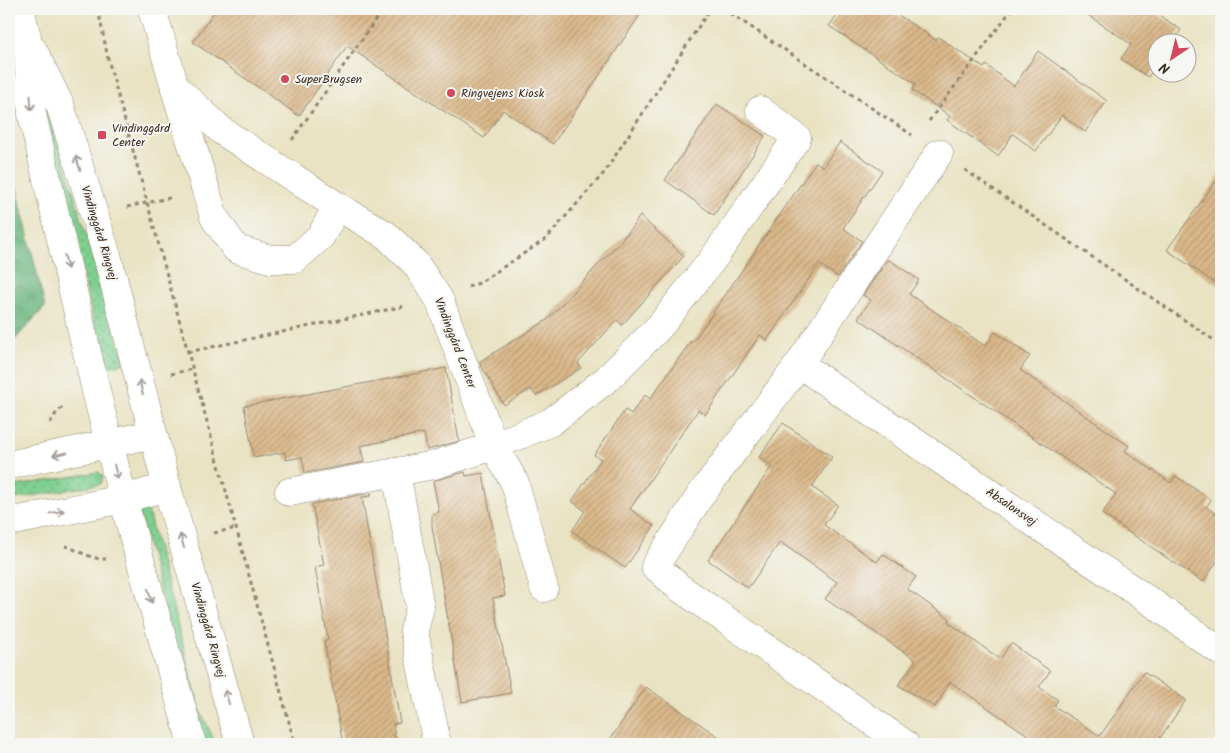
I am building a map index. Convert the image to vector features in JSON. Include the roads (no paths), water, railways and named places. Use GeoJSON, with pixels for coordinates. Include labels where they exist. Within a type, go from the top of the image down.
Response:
{"type":"FeatureCollection","features":[{"type":"Feature","properties":{"kind":"street","name":"Vindinggård Ringvej"},"geometry":{"type":"LineString","coordinates":[[20,9],[27,37],[32,114],[108,444],[192,744]]}},
{"type":"Feature","properties":{"kind":"street"},"geometry":{"type":"LineString","coordinates":[[152,9],[214,216],[236,249],[270,259],[295,258],[321,236],[336,206]]}},
{"type":"Feature","properties":{"kind":"street","name":"Vindinggård Ringvej"},"geometry":{"type":"LineString","coordinates":[[27,37],[60,105],[108,259],[166,487],[240,744]]}},
{"type":"Feature","properties":{"kind":"street","name":"Vindinggård Center"},"geometry":{"type":"LineString","coordinates":[[175,88],[222,131],[336,206],[386,235],[415,262],[439,299],[494,446],[515,484],[544,588]]}},
{"type":"Feature","properties":{"kind":"street"},"geometry":{"type":"LineString","coordinates":[[289,492],[434,465],[494,446],[551,422],[607,379],[660,326],[713,259],[797,138],[760,110]]}},
{"type":"Feature","properties":{"kind":"street"},"geometry":{"type":"LineString","coordinates":[[905,744],[680,588],[655,566],[702,493],[799,364],[939,153]]}},
{"type":"Feature","properties":{"kind":"street","name":"Absalonsvej"},"geometry":{"type":"LineString","coordinates":[[799,364],[1157,606],[1221,652]]}},
{"type":"Feature","properties":{"kind":"street"},"geometry":{"type":"LineString","coordinates":[[9,465],[153,434]]}},
{"type":"Feature","properties":{"kind":"street"},"geometry":{"type":"LineString","coordinates":[[396,472],[420,608],[414,631],[437,744]]}},
{"type":"Feature","properties":{"kind":"street"},"geometry":{"type":"LineString","coordinates":[[9,522],[123,499],[166,487]]}},
{"type":"Feature","properties":{"kind":"place","name":"SuperBrugsen"},"geometry":{"type":"Point","coordinates":[285,79]}},
{"type":"Feature","properties":{"kind":"place","name":"Ringvejens Kiosk"},"geometry":{"type":"Point","coordinates":[451,93]}},
{"type":"Feature","properties":{"kind":"place","name":"Vindinggård Center"},"geometry":{"type":"Point","coordinates":[102,135]}}]}
